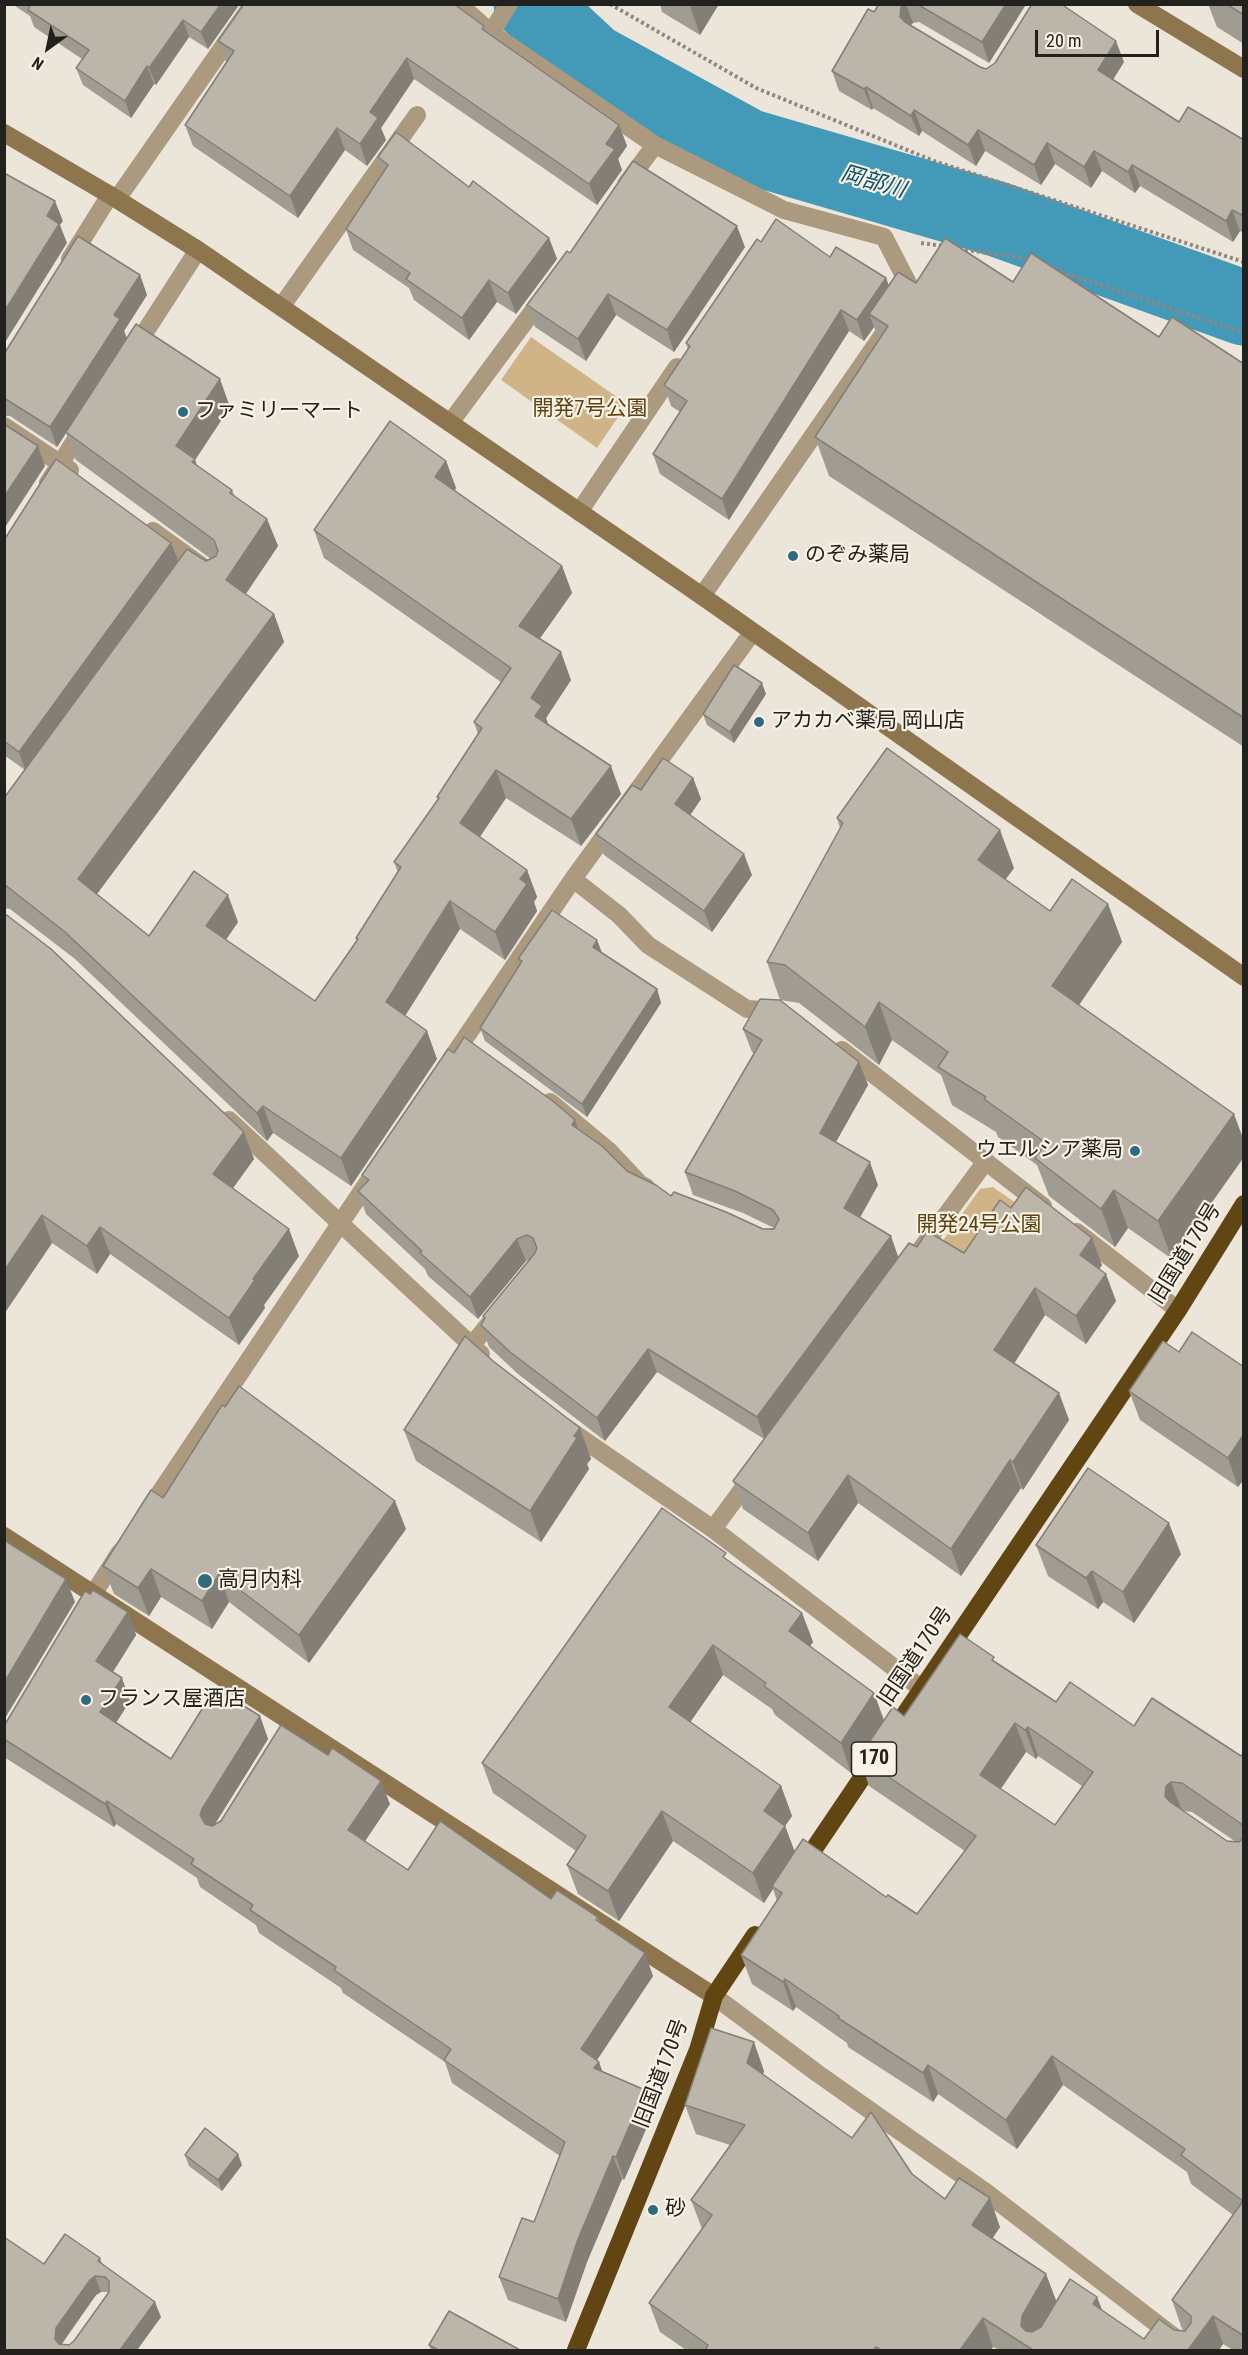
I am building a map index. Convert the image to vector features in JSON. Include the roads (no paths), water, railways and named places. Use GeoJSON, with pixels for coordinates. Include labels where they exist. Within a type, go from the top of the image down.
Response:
{"type":"FeatureCollection","features":[{"type":"Feature","properties":{"kind":"highway","name":"旧国道170号"},"geometry":{"type":"LineString","coordinates":[[788,1887],[1178,1310],[1244,1204]]}},
{"type":"Feature","properties":{"kind":"highway","name":"旧国道170号"},"geometry":{"type":"LineString","coordinates":[[576,2350],[698,2050],[714,1996],[768,1917]]}},
{"type":"Feature","properties":{"kind":"street"},"geometry":{"type":"LineString","coordinates":[[60,275],[253,4]]}},
{"type":"Feature","properties":{"kind":"street"},"geometry":{"type":"LineString","coordinates":[[459,4],[490,33],[655,145],[781,215],[884,237],[912,291],[702,596]]}},
{"type":"Feature","properties":{"kind":"street"},"geometry":{"type":"LineString","coordinates":[[490,33],[509,4]]}},
{"type":"Feature","properties":{"kind":"street"},"geometry":{"type":"LineString","coordinates":[[1137,4],[1244,69]]}},
{"type":"Feature","properties":{"kind":"street"},"geometry":{"type":"LineString","coordinates":[[281,307],[417,115]]}},
{"type":"Feature","properties":{"kind":"street"},"geometry":{"type":"LineString","coordinates":[[4,133],[114,197],[198,250],[702,596],[1244,977]]}},
{"type":"Feature","properties":{"kind":"street"},"geometry":{"type":"LineString","coordinates":[[613,202],[655,145]]}},
{"type":"Feature","properties":{"kind":"street"},"geometry":{"type":"LineString","coordinates":[[123,366],[198,250]]}},
{"type":"Feature","properties":{"kind":"street"},"geometry":{"type":"LineString","coordinates":[[450,423],[556,279]]}},
{"type":"Feature","properties":{"kind":"street"},"geometry":{"type":"LineString","coordinates":[[579,512],[685,356]]}},
{"type":"Feature","properties":{"kind":"street"},"geometry":{"type":"LineString","coordinates":[[36,502],[92,415]]}},
{"type":"Feature","properties":{"kind":"street"},"geometry":{"type":"LineString","coordinates":[[4,426],[80,477]]}},
{"type":"Feature","properties":{"kind":"street"},"geometry":{"type":"LineString","coordinates":[[137,519],[191,566],[217,577]]}},
{"type":"Feature","properties":{"kind":"street"},"geometry":{"type":"LineString","coordinates":[[444,1069],[469,1043],[573,879],[752,633]]}},
{"type":"Feature","properties":{"kind":"street"},"geometry":{"type":"LineString","coordinates":[[573,879],[619,915],[648,945],[747,1009],[792,1012]]}},
{"type":"Feature","properties":{"kind":"street"},"geometry":{"type":"LineString","coordinates":[[829,1040],[1178,1310]]}},
{"type":"Feature","properties":{"kind":"street"},"geometry":{"type":"LineString","coordinates":[[531,1088],[570,1116],[609,1150],[640,1184],[659,1193]]}},
{"type":"Feature","properties":{"kind":"street"},"geometry":{"type":"LineString","coordinates":[[212,1104],[495,1368]]}},
{"type":"Feature","properties":{"kind":"street"},"geometry":{"type":"LineString","coordinates":[[909,1265],[986,1161]]}},
{"type":"Feature","properties":{"kind":"street"},"geometry":{"type":"LineString","coordinates":[[75,1623],[379,1166]]}},
{"type":"Feature","properties":{"kind":"street"},"geometry":{"type":"LineString","coordinates":[[471,1346],[513,1294]]}},
{"type":"Feature","properties":{"kind":"street"},"geometry":{"type":"LineString","coordinates":[[554,1418],[713,1529],[922,1689]]}},
{"type":"Feature","properties":{"kind":"street"},"geometry":{"type":"LineString","coordinates":[[713,1529],[762,1463]]}},
{"type":"Feature","properties":{"kind":"street"},"geometry":{"type":"LineString","coordinates":[[4,1536],[714,1996],[817,2073],[983,2190],[1191,2350]]}},
{"type":"Feature","properties":{"kind":"street"},"geometry":{"type":"LineString","coordinates":[[280,1741],[292,1722]]}},
{"type":"Feature","properties":{"kind":"street"},"geometry":{"type":"LineString","coordinates":[[1077,2291],[1088,2272]]}},
{"type":"Feature","properties":{"kind":"waterway","name":"岡部川"},"geometry":{"type":"LineString","coordinates":[[531,4],[592,61],[747,146],[997,219],[1244,308]]}},
{"type":"Feature","properties":{"kind":"place","name":"ファミリーマート"},"geometry":{"type":"Point","coordinates":[183,412]}},
{"type":"Feature","properties":{"kind":"place","name":"のぞみ薬局"},"geometry":{"type":"Point","coordinates":[793,556]}},
{"type":"Feature","properties":{"kind":"place","name":"アカカベ薬局 岡山店"},"geometry":{"type":"Point","coordinates":[759,722]}},
{"type":"Feature","properties":{"kind":"place","name":"ウエルシア薬局"},"geometry":{"type":"Point","coordinates":[1135,1151]}},
{"type":"Feature","properties":{"kind":"place","name":"高月内科"},"geometry":{"type":"Point","coordinates":[205,1581]}},
{"type":"Feature","properties":{"kind":"place","name":"フランス屋酒店"},"geometry":{"type":"Point","coordinates":[86,1700]}},
{"type":"Feature","properties":{"kind":"place","name":"砂"},"geometry":{"type":"Point","coordinates":[653,2210]}},
{"type":"Feature","properties":{"kind":"park label","name":"開発7号公園"},"geometry":{"type":"Point","coordinates":[590,410]}},
{"type":"Feature","properties":{"kind":"park label","name":"開発24号公園"},"geometry":{"type":"Point","coordinates":[979,1226]}}]}
